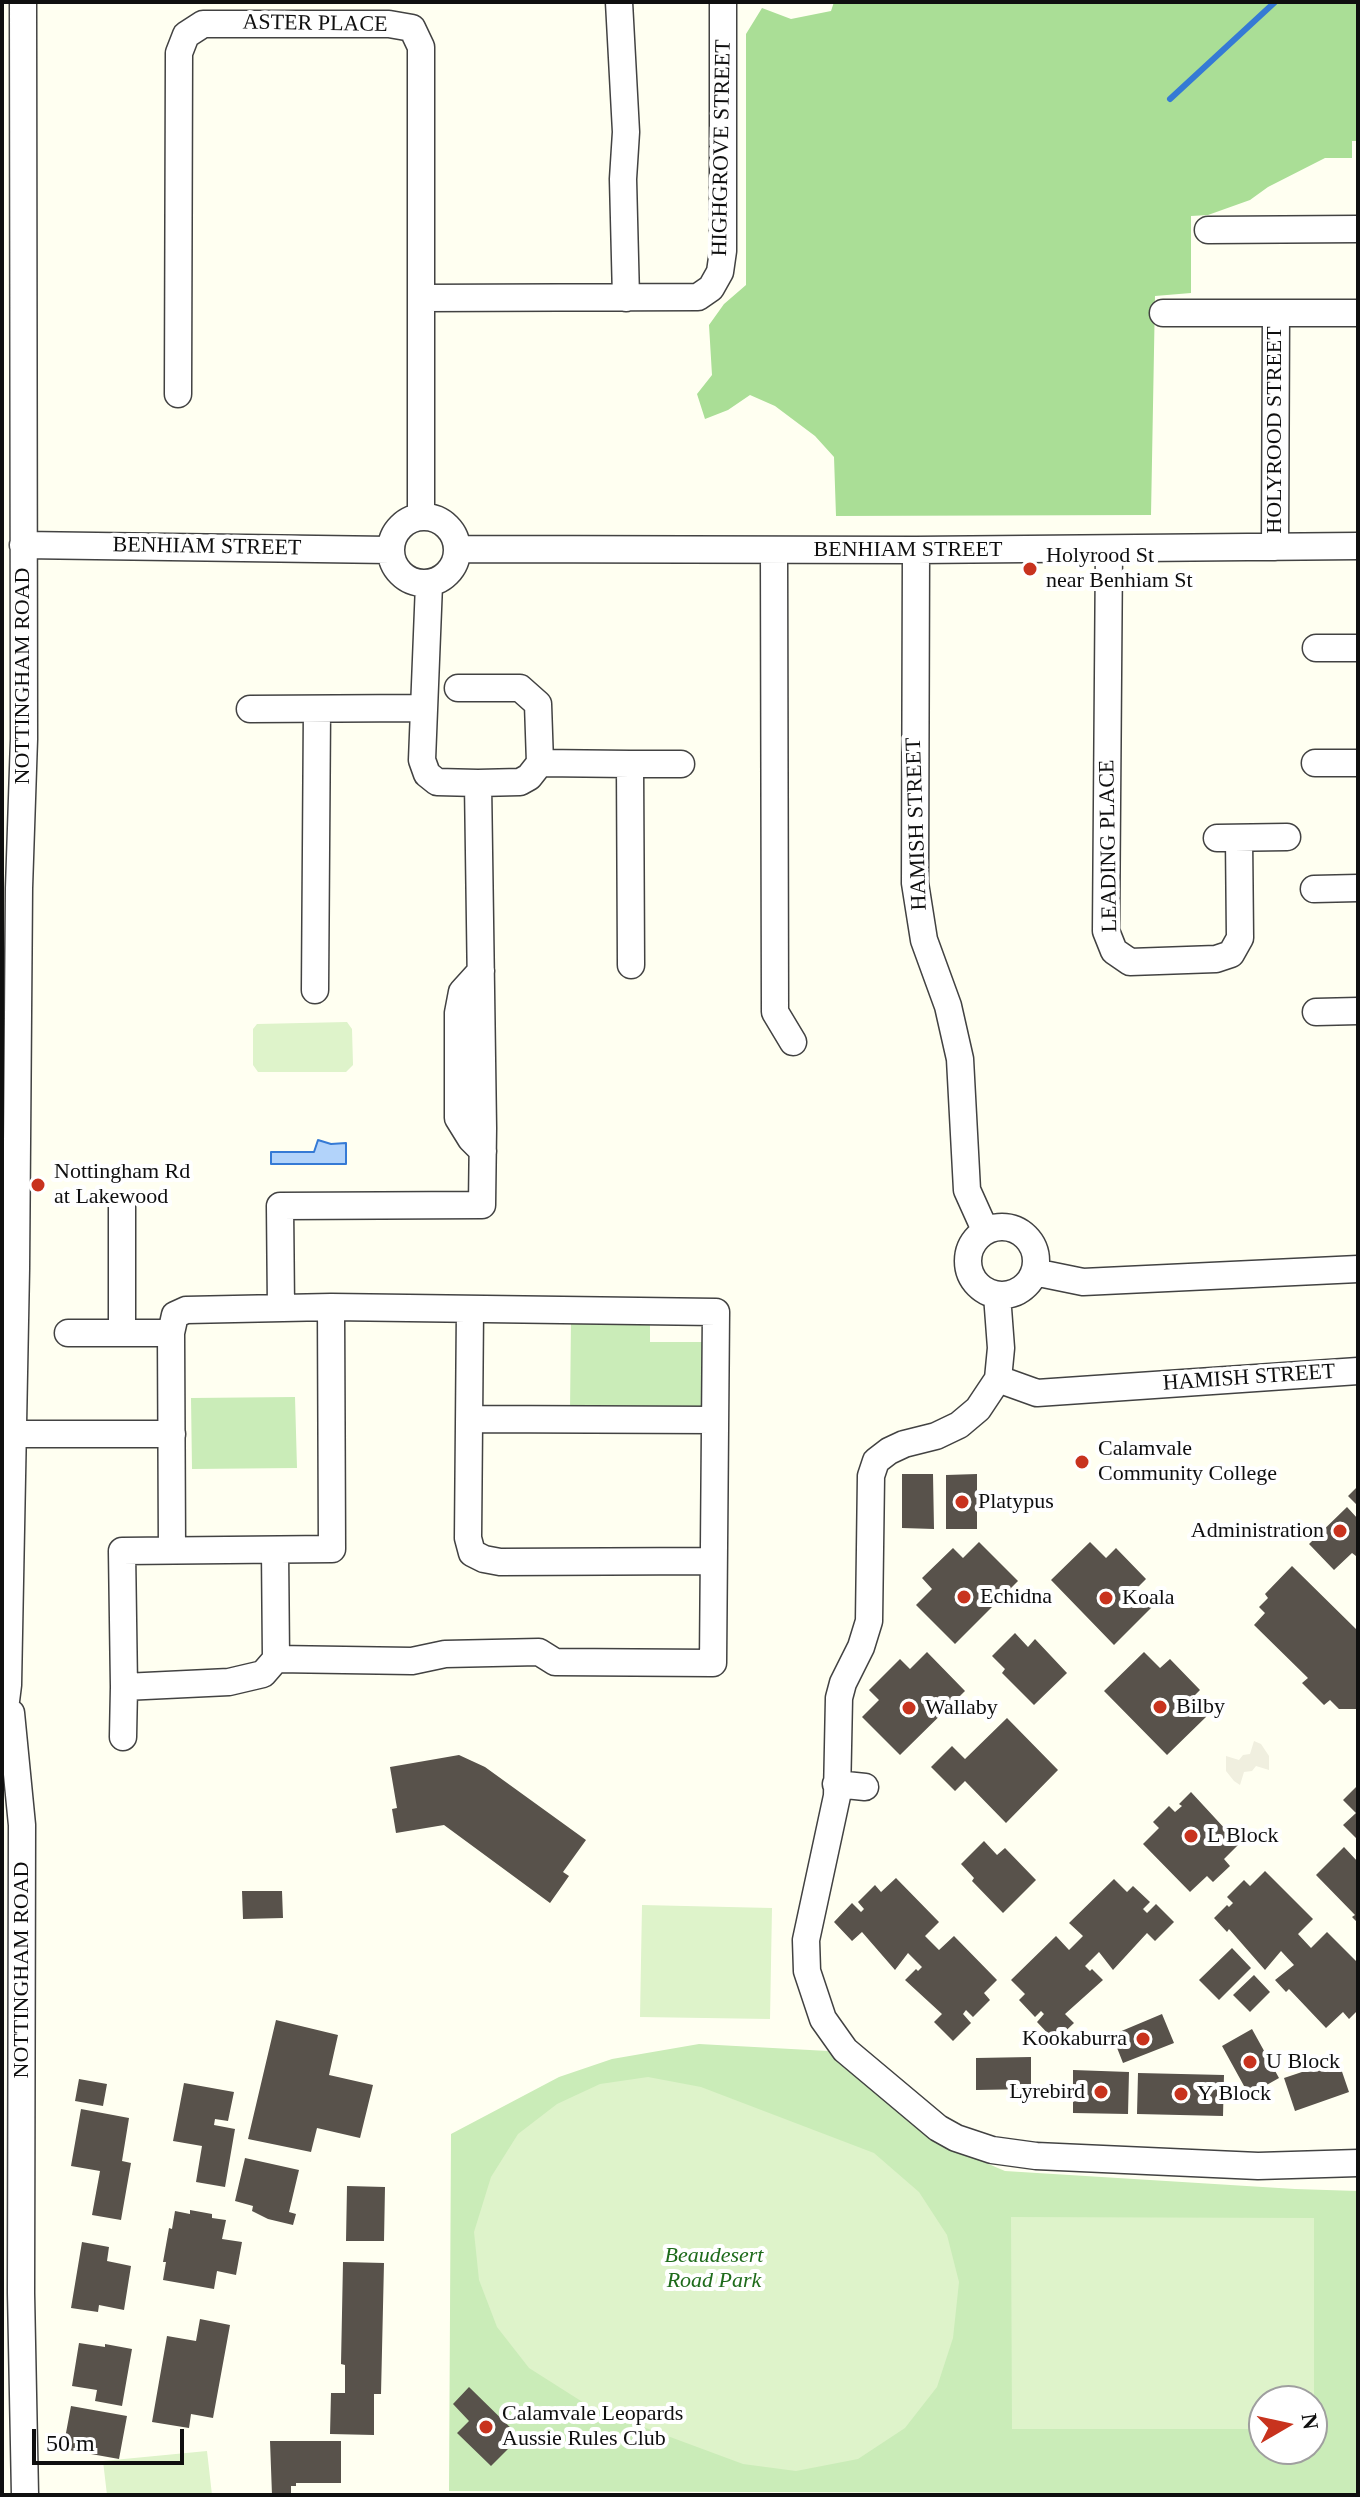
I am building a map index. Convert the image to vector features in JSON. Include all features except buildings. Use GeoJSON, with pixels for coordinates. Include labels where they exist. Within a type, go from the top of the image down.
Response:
{"type":"FeatureCollection","features":[{"type":"Feature","properties":{"kind":"street","name":"NOTTINGHAM ROAD"},"geometry":{"type":"LineString","coordinates":[[23,2],[24,739],[10,888],[13,1434],[8,1685],[12,1825],[12,2172],[25,2495]]}},
{"type":"Feature","properties":{"kind":"street"},"geometry":{"type":"LineString","coordinates":[[619,2],[626,132],[623,179],[626,298]]}},
{"type":"Feature","properties":{"kind":"street","name":"HIGHGROVE STREET"},"geometry":{"type":"LineString","coordinates":[[421,298],[698,297],[711,288],[720,272],[723,251],[723,2]]}},
{"type":"Feature","properties":{"kind":"street","name":"ASTER PLACE"},"geometry":{"type":"LineString","coordinates":[[178,394],[179,53],[186,35],[203,24],[389,24],[412,28],[421,47],[421,517]]}},
{"type":"Feature","properties":{"kind":"street"},"geometry":{"type":"LineString","coordinates":[[1208,230],[1358,229]]}},
{"type":"Feature","properties":{"kind":"street"},"geometry":{"type":"LineString","coordinates":[[1163,313],[1358,313]]}},
{"type":"Feature","properties":{"kind":"street","name":"HOLYROOD STREET"},"geometry":{"type":"LineString","coordinates":[[1275,547],[1276,313]]}},
{"type":"Feature","properties":{"kind":"street"},"geometry":{"type":"LineString","coordinates":[[421,517],[430,517],[447,525],[458,549],[457,559],[447,576],[429,584],[407,580],[392,562],[390,550],[396,531],[412,519],[421,517]]}},
{"type":"Feature","properties":{"kind":"street","name":"BENHIAM STREET"},"geometry":{"type":"LineString","coordinates":[[23,545],[390,550]]}},
{"type":"Feature","properties":{"kind":"street","name":"BENHIAM STREET"},"geometry":{"type":"LineString","coordinates":[[458,549],[916,550],[1358,546]]}},
{"type":"Feature","properties":{"kind":"street","name":"LEADING PLACE"},"geometry":{"type":"LineString","coordinates":[[1109,549],[1106,931],[1114,951],[1130,962],[1216,959],[1231,954],[1240,938],[1228,838],[1287,837]]}},
{"type":"Feature","properties":{"kind":"street"},"geometry":{"type":"LineString","coordinates":[[774,550],[775,1012],[793,1042]]}},
{"type":"Feature","properties":{"kind":"street","name":"HAMISH STREET"},"geometry":{"type":"LineString","coordinates":[[916,550],[915,883],[924,940],[948,1006],[960,1059],[967,1190],[985,1230]]}},
{"type":"Feature","properties":{"kind":"street"},"geometry":{"type":"LineString","coordinates":[[429,584],[422,760],[427,774],[437,782],[520,782],[529,777],[540,763],[538,704],[520,688],[458,688]]}},
{"type":"Feature","properties":{"kind":"street"},"geometry":{"type":"LineString","coordinates":[[1316,648],[1358,648]]}},
{"type":"Feature","properties":{"kind":"street"},"geometry":{"type":"LineString","coordinates":[[250,709],[423,708]]}},
{"type":"Feature","properties":{"kind":"street"},"geometry":{"type":"LineString","coordinates":[[315,990],[317,709]]}},
{"type":"Feature","properties":{"kind":"street"},"geometry":{"type":"LineString","coordinates":[[540,763],[681,764]]}},
{"type":"Feature","properties":{"kind":"street"},"geometry":{"type":"LineString","coordinates":[[1315,763],[1358,763]]}},
{"type":"Feature","properties":{"kind":"street"},"geometry":{"type":"LineString","coordinates":[[630,764],[631,965]]}},
{"type":"Feature","properties":{"kind":"street"},"geometry":{"type":"LineString","coordinates":[[281,1308],[280,1206],[482,1205],[478,783]]}},
{"type":"Feature","properties":{"kind":"street"},"geometry":{"type":"LineString","coordinates":[[1314,889],[1358,888]]}},
{"type":"Feature","properties":{"kind":"street"},"geometry":{"type":"LineString","coordinates":[[1316,1012],[1358,1011]]}},
{"type":"Feature","properties":{"kind":"street"},"geometry":{"type":"LineString","coordinates":[[122,1204],[122,1333]]}},
{"type":"Feature","properties":{"kind":"street"},"geometry":{"type":"LineString","coordinates":[[996,1226],[1019,1231],[1034,1249],[1034,1272],[1024,1287],[997,1295],[978,1286],[968,1267],[971,1246],[985,1230],[996,1226]]}},
{"type":"Feature","properties":{"kind":"street"},"geometry":{"type":"LineString","coordinates":[[1034,1272],[1083,1282],[1358,1269]]}},
{"type":"Feature","properties":{"kind":"street"},"geometry":{"type":"LineString","coordinates":[[997,1295],[1001,1348],[998,1379],[978,1409],[959,1425],[936,1436],[889,1451],[876,1461],[871,1476],[869,1621],[839,1698],[831,1831],[806,1940],[807,1971],[813,1995],[823,2019],[845,2050],[938,2128],[956,2138],[992,2150],[1036,2156],[1258,2166],[1358,2163]]}},
{"type":"Feature","properties":{"kind":"street"},"geometry":{"type":"LineString","coordinates":[[123,1737],[122,1551],[332,1549],[331,1307]]}},
{"type":"Feature","properties":{"kind":"street"},"geometry":{"type":"LineString","coordinates":[[172,1549],[171,1333],[175,1315],[186,1310],[331,1307],[716,1312],[713,1663],[555,1662],[539,1652],[445,1654],[412,1661],[276,1659]]}},
{"type":"Feature","properties":{"kind":"street"},"geometry":{"type":"LineString","coordinates":[[470,1309],[468,1538],[472,1553],[500,1562],[713,1561]]}},
{"type":"Feature","properties":{"kind":"street"},"geometry":{"type":"LineString","coordinates":[[68,1333],[171,1333]]}},
{"type":"Feature","properties":{"kind":"street","name":"HAMISH STREET"},"geometry":{"type":"LineString","coordinates":[[998,1379],[1037,1393],[1358,1371]]}},
{"type":"Feature","properties":{"kind":"street"},"geometry":{"type":"LineString","coordinates":[[469,1419],[715,1420]]}},
{"type":"Feature","properties":{"kind":"street"},"geometry":{"type":"LineString","coordinates":[[13,1434],[172,1434]]}},
{"type":"Feature","properties":{"kind":"street"},"geometry":{"type":"LineString","coordinates":[[124,1687],[229,1682],[263,1674],[276,1659],[275,1550]]}},
{"type":"Feature","properties":{"kind":"street","name":"NOTTINGHAM ROAD"},"geometry":{"type":"LineString","coordinates":[[2,1733],[8,1685]]}},
{"type":"Feature","properties":{"kind":"street"},"geometry":{"type":"LineString","coordinates":[[836,1784],[865,1787]]}},
{"type":"Feature","properties":{"kind":"street"},"geometry":{"type":"LineString","coordinates":[[2,2415],[22,2390]]}},
{"type":"Feature","properties":{"kind":"green space"},"geometry":{"type":"Polygon","coordinates":[[[834,2],[1358,2],[1358,141],[1352,141],[1352,158],[1325,158],[1268,187],[1250,200],[1208,215],[1191,216],[1191,293],[1155,296],[1151,515],[836,516],[834,457],[815,436],[775,406],[750,395],[728,410],[705,419],[697,394],[712,375],[709,325],[724,304],[746,285],[746,34],[762,8],[791,19],[831,11],[834,2]]]}},
{"type":"Feature","properties":{"kind":"green space"},"geometry":{"type":"Polygon","coordinates":[[[347,1022],[352,1029],[353,1065],[346,1072],[258,1072],[253,1065],[253,1029],[257,1024],[347,1022]]]}},
{"type":"Feature","properties":{"kind":"green space"},"geometry":{"type":"Polygon","coordinates":[[[571,1321],[650,1322],[650,1342],[708,1342],[708,1409],[570,1410],[571,1321]]]}},
{"type":"Feature","properties":{"kind":"green space"},"geometry":{"type":"Polygon","coordinates":[[[295,1397],[297,1468],[192,1469],[191,1398],[295,1397]]]}},
{"type":"Feature","properties":{"kind":"green space"},"geometry":{"type":"Polygon","coordinates":[[[642,1905],[772,1908],[770,2019],[640,2017],[642,1905]]]}},
{"type":"Feature","properties":{"kind":"green space","name":"Beaudesert Road Park"},"geometry":{"type":"Polygon","coordinates":[[[699,2044],[828,2051],[934,2141],[1005,2171],[1358,2191],[1358,2494],[449,2491],[451,2134],[559,2077],[612,2059],[699,2044]]]}},
{"type":"Feature","properties":{"kind":"green space"},"geometry":{"type":"Polygon","coordinates":[[[648,2077],[701,2087],[874,2153],[919,2192],[947,2235],[959,2282],[953,2338],[937,2387],[905,2428],[858,2459],[796,2471],[743,2464],[592,2408],[529,2368],[497,2327],[479,2280],[474,2232],[491,2177],[518,2134],[557,2104],[600,2084],[648,2077]]]}},
{"type":"Feature","properties":{"kind":"green space"},"geometry":{"type":"Polygon","coordinates":[[[1011,2217],[1314,2218],[1314,2385],[1248,2385],[1248,2429],[1012,2429],[1011,2217]]]}},
{"type":"Feature","properties":{"kind":"green space"},"geometry":{"type":"Polygon","coordinates":[[[207,2451],[212,2495],[107,2495],[103,2461],[207,2451]]]}},
{"type":"Feature","properties":{"kind":"shaded area"},"geometry":{"type":"Polygon","coordinates":[[[1254,1741],[1261,1744],[1269,1756],[1269,1770],[1256,1766],[1252,1771],[1244,1772],[1240,1785],[1226,1771],[1226,1756],[1239,1760],[1243,1755],[1250,1754],[1254,1741]]]}},
{"type":"Feature","properties":{"kind":"water"},"geometry":{"type":"Polygon","coordinates":[[[318,1140],[331,1144],[346,1143],[346,1164],[271,1164],[271,1152],[314,1152],[318,1140]]]}},
{"type":"Feature","properties":{"kind":"waterway"},"geometry":{"type":"LineString","coordinates":[[1170,99],[1275,2]]}},
{"type":"Feature","properties":{"kind":"place","name":"Holyrood St near Benhiam St"},"geometry":{"type":"Point","coordinates":[1030,569]}},
{"type":"Feature","properties":{"kind":"place","name":"Nottingham Rd at Lakewood"},"geometry":{"type":"Point","coordinates":[38,1185]}},
{"type":"Feature","properties":{"kind":"place","name":"Calamvale Community College"},"geometry":{"type":"Point","coordinates":[1082,1462]}},
{"type":"Feature","properties":{"kind":"place","name":"Platypus"},"geometry":{"type":"Point","coordinates":[962,1502]}},
{"type":"Feature","properties":{"kind":"place","name":"Administration"},"geometry":{"type":"Point","coordinates":[1340,1531]}},
{"type":"Feature","properties":{"kind":"place","name":"Echidna"},"geometry":{"type":"Point","coordinates":[964,1597]}},
{"type":"Feature","properties":{"kind":"place","name":"Koala"},"geometry":{"type":"Point","coordinates":[1106,1598]}},
{"type":"Feature","properties":{"kind":"place","name":"Bilby"},"geometry":{"type":"Point","coordinates":[1160,1707]}},
{"type":"Feature","properties":{"kind":"place","name":"Wallaby"},"geometry":{"type":"Point","coordinates":[909,1708]}},
{"type":"Feature","properties":{"kind":"place","name":"L Block"},"geometry":{"type":"Point","coordinates":[1191,1836]}},
{"type":"Feature","properties":{"kind":"place","name":"Kookaburra"},"geometry":{"type":"Point","coordinates":[1143,2039]}},
{"type":"Feature","properties":{"kind":"place","name":"U Block"},"geometry":{"type":"Point","coordinates":[1250,2062]}},
{"type":"Feature","properties":{"kind":"place","name":"Lyrebird"},"geometry":{"type":"Point","coordinates":[1101,2092]}},
{"type":"Feature","properties":{"kind":"place","name":"Y Block"},"geometry":{"type":"Point","coordinates":[1181,2094]}},
{"type":"Feature","properties":{"kind":"place","name":"Calamvale Leopards Aussie Rules Club"},"geometry":{"type":"Point","coordinates":[486,2427]}}]}
